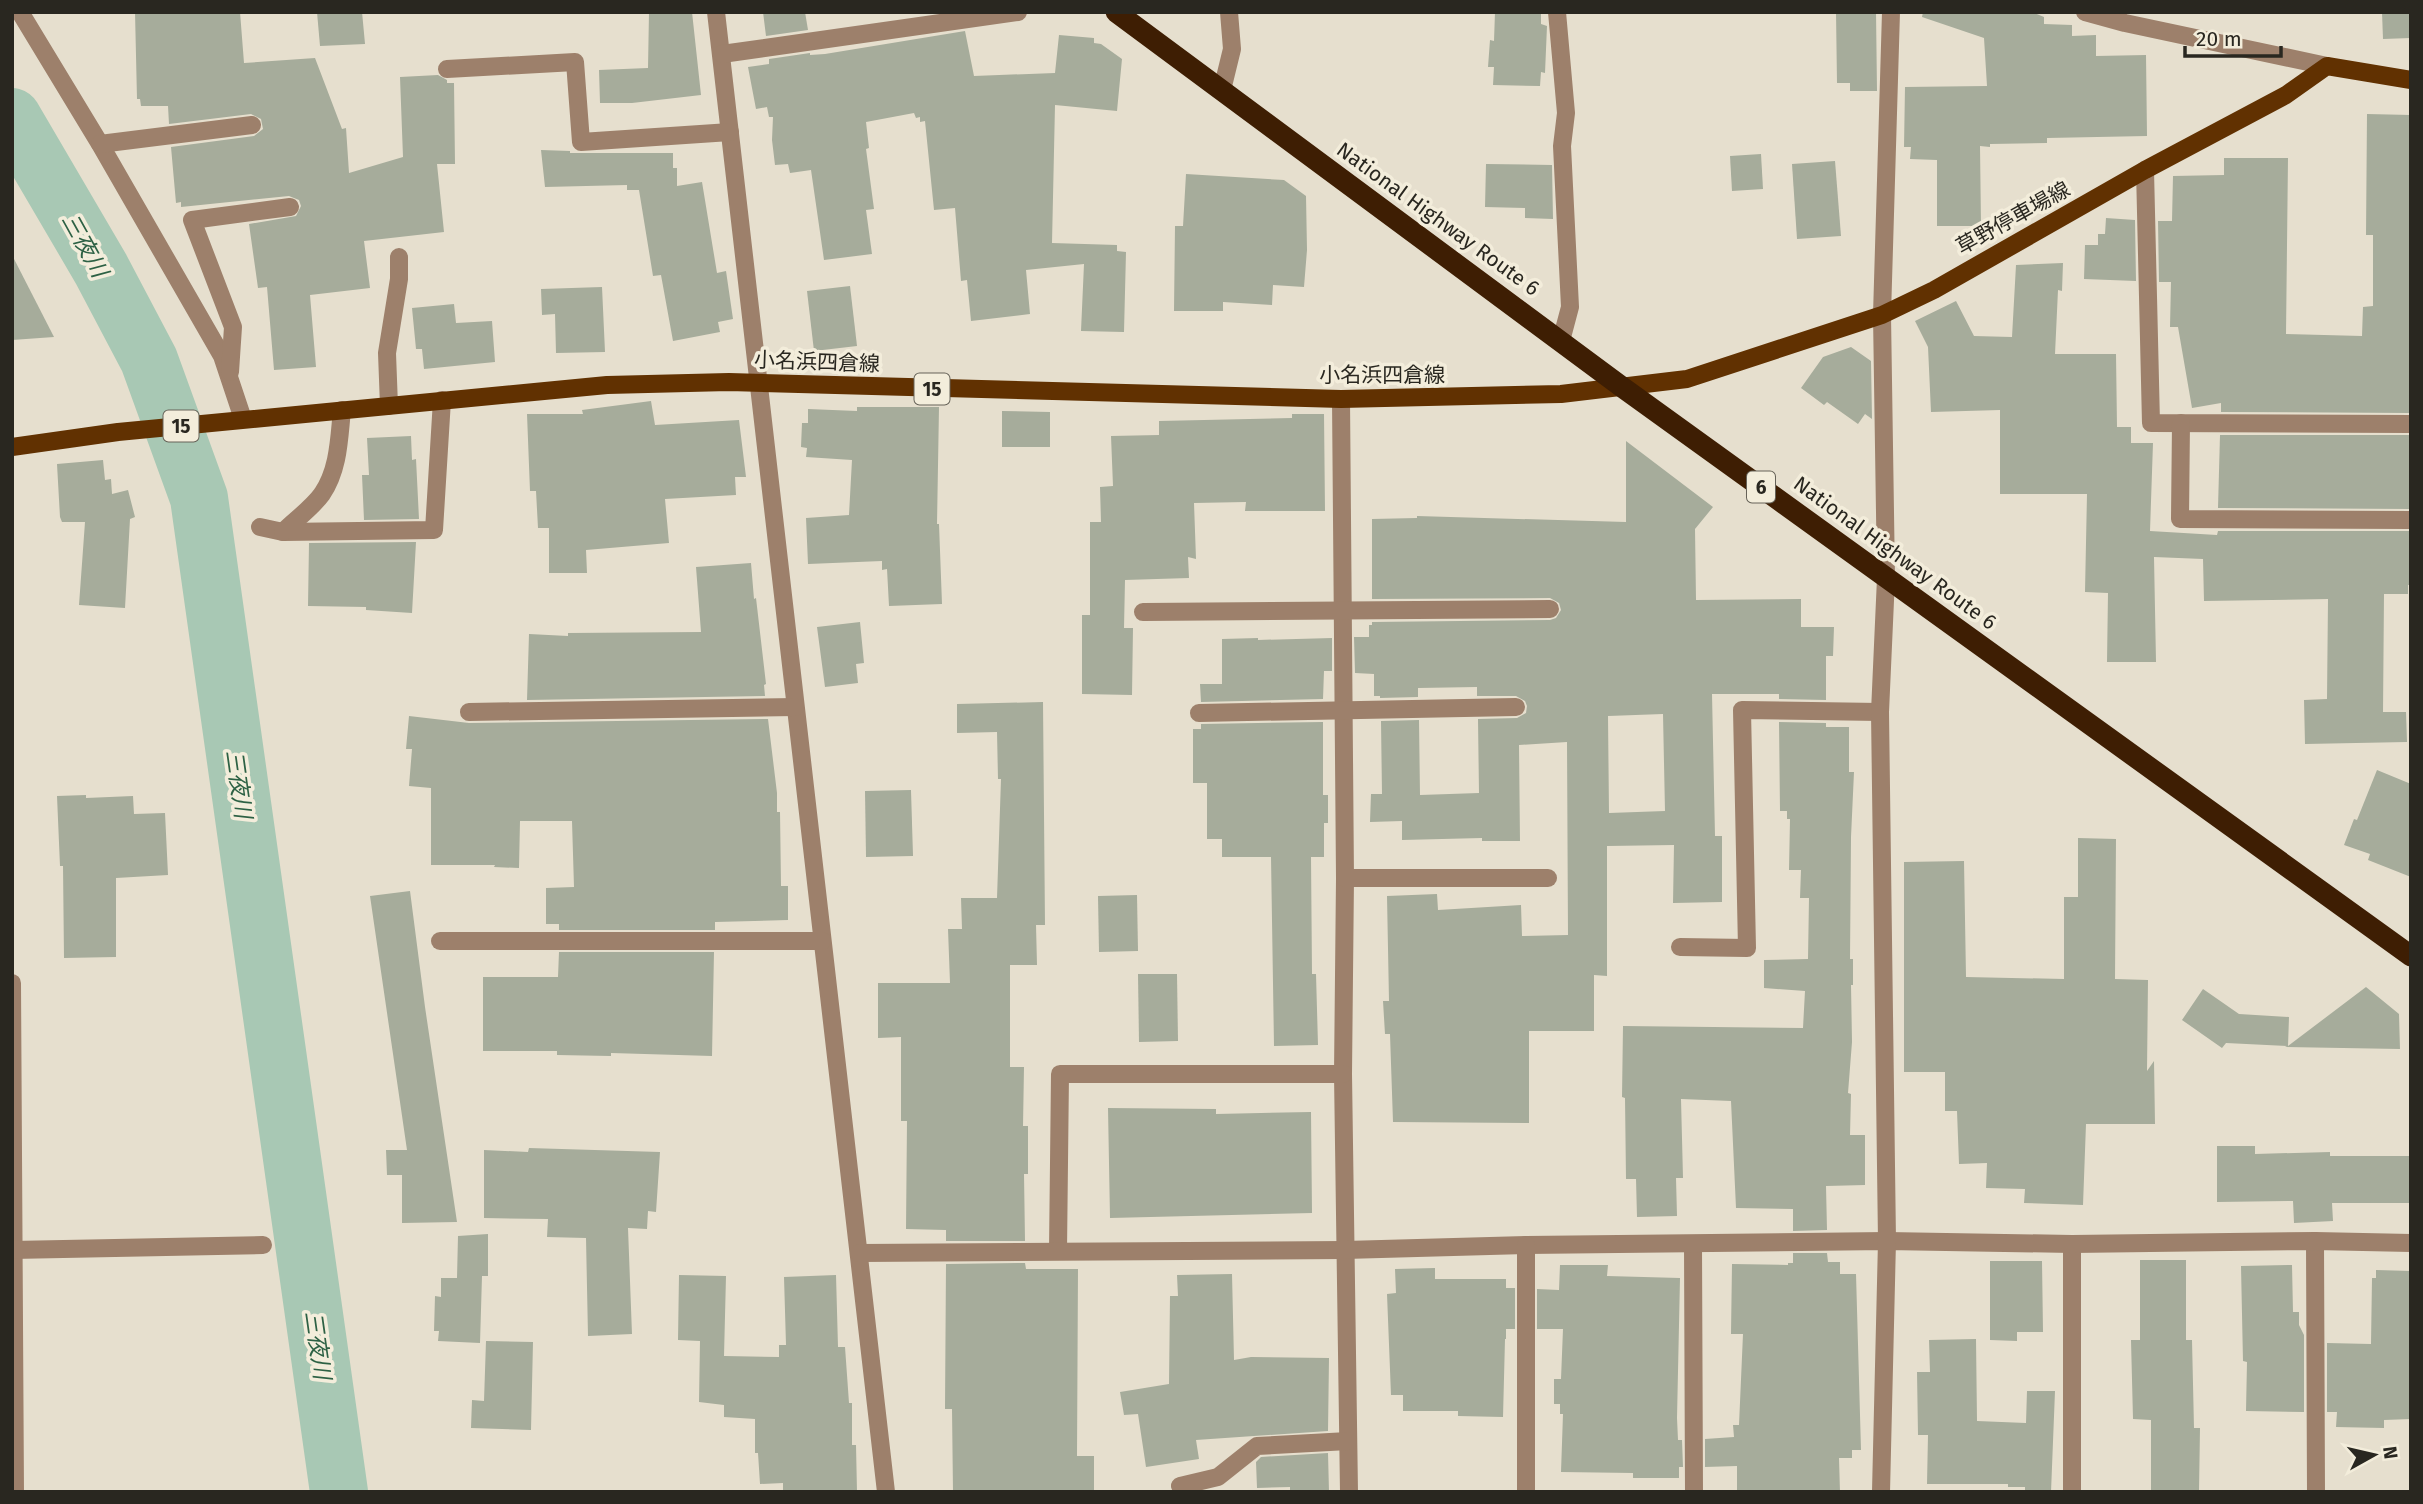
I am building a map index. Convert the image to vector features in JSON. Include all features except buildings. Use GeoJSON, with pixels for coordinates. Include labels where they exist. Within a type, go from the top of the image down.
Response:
{"type":"FeatureCollection","features":[{"type":"Feature","properties":{"kind":"highway","name":"National Highway Route 6"},"geometry":{"type":"LineString","coordinates":[[1116,12],[1622,387],[2411,956]]}},
{"type":"Feature","properties":{"kind":"main road","name":"草野停車場線"},"geometry":{"type":"LineString","coordinates":[[1622,387],[1687,379],[1882,315],[2286,95],[2327,66]]}},
{"type":"Feature","properties":{"kind":"main road"},"geometry":{"type":"LineString","coordinates":[[2327,66],[2411,80]]}},
{"type":"Feature","properties":{"kind":"main road","name":"小名浜四倉線"},"geometry":{"type":"LineString","coordinates":[[12,447],[118,432],[607,385],[759,383],[1341,399],[1521,397],[1622,387]]}},
{"type":"Feature","properties":{"kind":"street"},"geometry":{"type":"LineString","coordinates":[[20,12],[100,144],[222,356],[243,419]]}},
{"type":"Feature","properties":{"kind":"street"},"geometry":{"type":"LineString","coordinates":[[716,12],[886,1492]]}},
{"type":"Feature","properties":{"kind":"street"},"geometry":{"type":"LineString","coordinates":[[722,54],[1018,12]]}},
{"type":"Feature","properties":{"kind":"street"},"geometry":{"type":"LineString","coordinates":[[1222,90],[1232,49],[1229,12]]}},
{"type":"Feature","properties":{"kind":"street"},"geometry":{"type":"LineString","coordinates":[[1557,12],[1566,113],[1562,146],[1570,307],[1561,341]]}},
{"type":"Feature","properties":{"kind":"street"},"geometry":{"type":"LineString","coordinates":[[1881,1492],[1886,1241],[1880,712],[1886,578],[1882,315],[1891,12]]}},
{"type":"Feature","properties":{"kind":"street"},"geometry":{"type":"LineString","coordinates":[[2085,12],[2327,66]]}},
{"type":"Feature","properties":{"kind":"street"},"geometry":{"type":"LineString","coordinates":[[447,69],[575,62],[581,142],[730,132]]}},
{"type":"Feature","properties":{"kind":"street"},"geometry":{"type":"LineString","coordinates":[[100,144],[252,125]]}},
{"type":"Feature","properties":{"kind":"street"},"geometry":{"type":"LineString","coordinates":[[2145,170],[2151,423],[2411,424]]}},
{"type":"Feature","properties":{"kind":"street"},"geometry":{"type":"LineString","coordinates":[[229,378],[233,327],[192,220],[290,207]]}},
{"type":"Feature","properties":{"kind":"street"},"geometry":{"type":"LineString","coordinates":[[389,406],[387,353],[400,279],[399,257]]}},
{"type":"Feature","properties":{"kind":"street"},"geometry":{"type":"LineString","coordinates":[[1341,399],[1345,878],[1343,1074],[1349,1492]]}},
{"type":"Feature","properties":{"kind":"street"},"geometry":{"type":"LineString","coordinates":[[260,527],[283,532],[434,530],[442,400]]}},
{"type":"Feature","properties":{"kind":"street"},"geometry":{"type":"LineString","coordinates":[[283,532],[322,494],[338,451],[342,410]]}},
{"type":"Feature","properties":{"kind":"street"},"geometry":{"type":"LineString","coordinates":[[2181,423],[2180,519],[2411,520]]}},
{"type":"Feature","properties":{"kind":"street"},"geometry":{"type":"LineString","coordinates":[[1143,612],[1550,609]]}},
{"type":"Feature","properties":{"kind":"street"},"geometry":{"type":"LineString","coordinates":[[470,712],[795,707]]}},
{"type":"Feature","properties":{"kind":"street"},"geometry":{"type":"LineString","coordinates":[[1199,713],[1516,707]]}},
{"type":"Feature","properties":{"kind":"street"},"geometry":{"type":"LineString","coordinates":[[1680,947],[1747,948],[1742,710],[1880,712]]}},
{"type":"Feature","properties":{"kind":"street"},"geometry":{"type":"LineString","coordinates":[[1345,878],[1548,878]]}},
{"type":"Feature","properties":{"kind":"street"},"geometry":{"type":"LineString","coordinates":[[440,941],[822,941]]}},
{"type":"Feature","properties":{"kind":"street"},"geometry":{"type":"LineString","coordinates":[[12,983],[15,1492]]}},
{"type":"Feature","properties":{"kind":"street"},"geometry":{"type":"LineString","coordinates":[[1058,1251],[1060,1074],[1343,1074]]}},
{"type":"Feature","properties":{"kind":"street"},"geometry":{"type":"LineString","coordinates":[[859,1253],[1345,1250],[1886,1241],[2072,1244],[2315,1241],[2411,1243]]}},
{"type":"Feature","properties":{"kind":"street"},"geometry":{"type":"LineString","coordinates":[[2315,1241],[2316,1492]]}},
{"type":"Feature","properties":{"kind":"street"},"geometry":{"type":"LineString","coordinates":[[1693,1244],[1694,1492]]}},
{"type":"Feature","properties":{"kind":"street"},"geometry":{"type":"LineString","coordinates":[[2072,1244],[2072,1492]]}},
{"type":"Feature","properties":{"kind":"street"},"geometry":{"type":"LineString","coordinates":[[13,1250],[263,1245]]}},
{"type":"Feature","properties":{"kind":"street"},"geometry":{"type":"LineString","coordinates":[[1526,1245],[1526,1492]]}},
{"type":"Feature","properties":{"kind":"street"},"geometry":{"type":"LineString","coordinates":[[1180,1486],[1218,1477],[1257,1446],[1348,1441]]}},
{"type":"Feature","properties":{"kind":"waterway","name":"三夜川"},"geometry":{"type":"LineString","coordinates":[[12,117],[101,269],[149,360],[199,498],[339,1492]]}}]}
